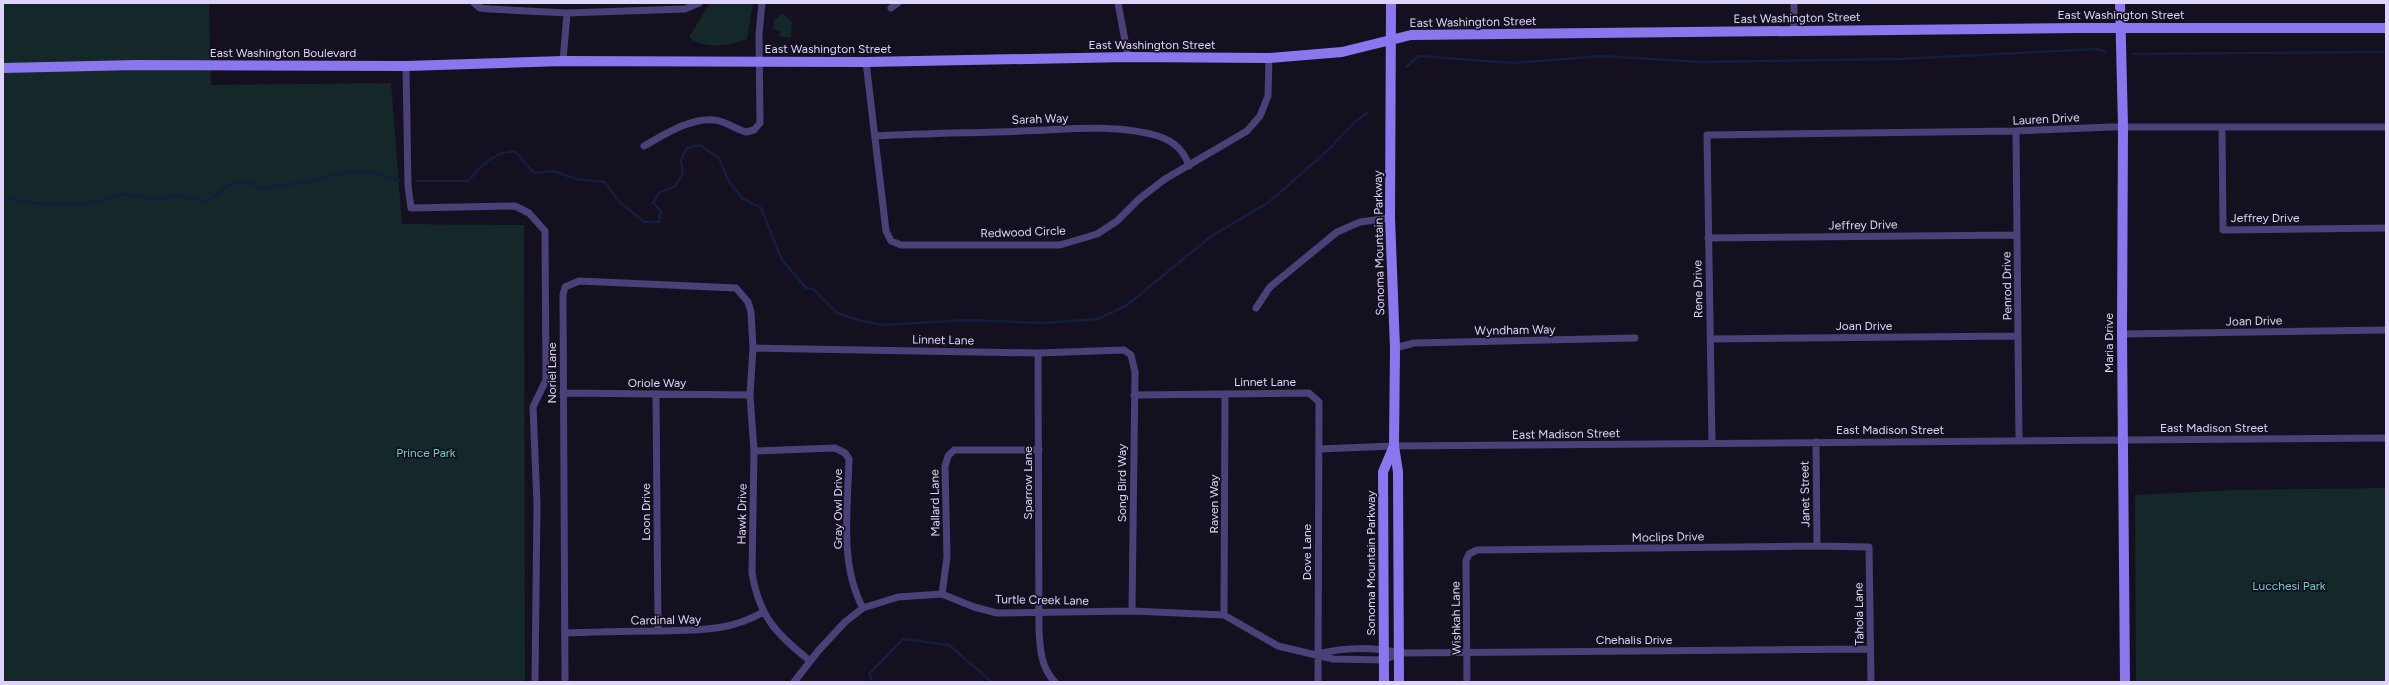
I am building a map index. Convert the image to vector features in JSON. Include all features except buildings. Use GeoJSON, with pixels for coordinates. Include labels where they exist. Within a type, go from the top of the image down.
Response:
{"type":"FeatureCollection","features":[{"type":"Feature","properties":{"kind":"main road","name":"Sonoma Mountain Parkway"},"geometry":{"type":"LineString","coordinates":[[1391,3],[1390,218],[1395,348],[1394,446],[1398,472],[1399,682]]}},
{"type":"Feature","properties":{"kind":"main road","name":"Maria Drive"},"geometry":{"type":"LineString","coordinates":[[2120,3],[2119,29],[2123,126],[2122,334],[2125,682]]}},
{"type":"Feature","properties":{"kind":"main road","name":"East Washington Street"},"geometry":{"type":"LineString","coordinates":[[563,61],[866,62],[1128,57],[1269,58],[1342,52],[1411,35],[1794,31],[2386,28]]}},
{"type":"Feature","properties":{"kind":"main road","name":"East Washington Boulevard"},"geometry":{"type":"LineString","coordinates":[[3,68],[137,65],[406,66],[563,61]]}},
{"type":"Feature","properties":{"kind":"main road","name":"Sonoma Mountain Parkway"},"geometry":{"type":"LineString","coordinates":[[1384,682],[1383,472],[1394,446]]}},
{"type":"Feature","properties":{"kind":"street"},"geometry":{"type":"LineString","coordinates":[[474,3],[480,8],[490,9],[567,12],[685,10],[699,3]]}},
{"type":"Feature","properties":{"kind":"street"},"geometry":{"type":"LineString","coordinates":[[644,146],[668,133],[706,120],[714,120],[746,132],[754,130],[760,123],[759,34],[762,3]]}},
{"type":"Feature","properties":{"kind":"street"},"geometry":{"type":"LineString","coordinates":[[891,8],[898,3]]}},
{"type":"Feature","properties":{"kind":"street"},"geometry":{"type":"LineString","coordinates":[[1118,3],[1128,57]]}},
{"type":"Feature","properties":{"kind":"street"},"geometry":{"type":"LineString","coordinates":[[1794,3],[1794,31]]}},
{"type":"Feature","properties":{"kind":"street"},"geometry":{"type":"LineString","coordinates":[[563,61],[567,12]]}},
{"type":"Feature","properties":{"kind":"street","name":"Redwood Circle"},"geometry":{"type":"LineString","coordinates":[[866,62],[876,136],[886,231],[891,241],[901,245],[1060,245],[1098,234],[1117,221],[1139,199],[1165,179],[1233,141],[1247,131],[1260,116],[1268,96],[1269,58]]}},
{"type":"Feature","properties":{"kind":"street"},"geometry":{"type":"LineString","coordinates":[[406,66],[408,186],[411,208],[515,206],[529,213],[545,231],[546,380],[533,407],[536,504],[536,682]]}},
{"type":"Feature","properties":{"kind":"street","name":"Lauren Drive"},"geometry":{"type":"LineString","coordinates":[[1707,135],[2016,132],[2123,126],[2386,127]]}},
{"type":"Feature","properties":{"kind":"street","name":"Jeffrey Drive"},"geometry":{"type":"LineString","coordinates":[[2222,127],[2223,230],[2386,228]]}},
{"type":"Feature","properties":{"kind":"street","name":"Sarah Way"},"geometry":{"type":"LineString","coordinates":[[876,136],[948,132],[1124,130],[1158,136],[1173,142],[1185,153],[1189,166]]}},
{"type":"Feature","properties":{"kind":"street","name":"Penrod Drive"},"geometry":{"type":"LineString","coordinates":[[2016,132],[2020,440]]}},
{"type":"Feature","properties":{"kind":"street","name":"Rene Drive"},"geometry":{"type":"LineString","coordinates":[[1707,135],[1712,443]]}},
{"type":"Feature","properties":{"kind":"street"},"geometry":{"type":"LineString","coordinates":[[1256,308],[1270,287],[1337,232],[1360,222],[1390,218]]}},
{"type":"Feature","properties":{"kind":"street","name":"Jeffrey Drive"},"geometry":{"type":"LineString","coordinates":[[1708,238],[2017,235]]}},
{"type":"Feature","properties":{"kind":"street","name":"Noriel Lane"},"geometry":{"type":"LineString","coordinates":[[566,633],[563,394],[563,295],[565,287],[579,281],[736,288]]}},
{"type":"Feature","properties":{"kind":"street","name":"Hawk Drive"},"geometry":{"type":"LineString","coordinates":[[736,288],[748,302],[751,312],[753,348],[750,395],[754,451],[752,573],[755,593],[763,612],[776,632],[809,660]]}},
{"type":"Feature","properties":{"kind":"street","name":"Joan Drive"},"geometry":{"type":"LineString","coordinates":[[2122,334],[2386,330]]}},
{"type":"Feature","properties":{"kind":"street","name":"Joan Drive"},"geometry":{"type":"LineString","coordinates":[[1710,339],[2018,336]]}},
{"type":"Feature","properties":{"kind":"street","name":"Wyndham Way"},"geometry":{"type":"LineString","coordinates":[[1395,348],[1414,343],[1635,338]]}},
{"type":"Feature","properties":{"kind":"street","name":"Linnet Lane"},"geometry":{"type":"LineString","coordinates":[[753,348],[1038,353],[1124,350],[1131,355]]}},
{"type":"Feature","properties":{"kind":"street","name":"Sparrow Lane"},"geometry":{"type":"LineString","coordinates":[[1038,353],[1040,654],[1048,675],[1055,682]]}},
{"type":"Feature","properties":{"kind":"street","name":"Song Bird Way"},"geometry":{"type":"LineString","coordinates":[[1131,355],[1135,372],[1132,611]]}},
{"type":"Feature","properties":{"kind":"street","name":"Linnet Lane"},"geometry":{"type":"LineString","coordinates":[[1134,395],[1309,393],[1319,402],[1319,449]]}},
{"type":"Feature","properties":{"kind":"street","name":"Oriole Way"},"geometry":{"type":"LineString","coordinates":[[563,394],[750,395]]}},
{"type":"Feature","properties":{"kind":"street","name":"Loon Drive"},"geometry":{"type":"LineString","coordinates":[[656,394],[658,631]]}},
{"type":"Feature","properties":{"kind":"street","name":"Raven Way"},"geometry":{"type":"LineString","coordinates":[[1224,615],[1225,394]]}},
{"type":"Feature","properties":{"kind":"street","name":"East Madison Street"},"geometry":{"type":"LineString","coordinates":[[1394,446],[2386,438]]}},
{"type":"Feature","properties":{"kind":"street","name":"Janet Street"},"geometry":{"type":"LineString","coordinates":[[1816,442],[1817,546]]}},
{"type":"Feature","properties":{"kind":"street"},"geometry":{"type":"LineString","coordinates":[[1319,449],[1394,446]]}},
{"type":"Feature","properties":{"kind":"street","name":"Gray Owl Drive"},"geometry":{"type":"LineString","coordinates":[[754,451],[835,448],[845,453],[849,459],[848,528],[850,576],[863,608]]}},
{"type":"Feature","properties":{"kind":"street","name":"Dove Lane"},"geometry":{"type":"LineString","coordinates":[[1318,682],[1319,449]]}},
{"type":"Feature","properties":{"kind":"street","name":"Mallard Lane"},"geometry":{"type":"LineString","coordinates":[[942,594],[947,557],[945,466],[948,456],[954,450],[1039,450]]}},
{"type":"Feature","properties":{"kind":"street","name":"Moclips Drive"},"geometry":{"type":"LineString","coordinates":[[1469,554],[1477,550],[1817,546],[1869,547]]}},
{"type":"Feature","properties":{"kind":"street","name":"Tahola Lane"},"geometry":{"type":"LineString","coordinates":[[1869,547],[1870,682]]}},
{"type":"Feature","properties":{"kind":"street","name":"Wishkah Lane"},"geometry":{"type":"LineString","coordinates":[[1467,682],[1468,652],[1466,561],[1469,554]]}},
{"type":"Feature","properties":{"kind":"street","name":"Turtle Creek Lane"},"geometry":{"type":"LineString","coordinates":[[794,682],[809,660],[845,622],[863,608],[898,597],[942,594],[974,607],[997,613],[1132,611],[1224,615],[1278,646],[1318,654],[1333,659],[1384,660],[1399,652]]}},
{"type":"Feature","properties":{"kind":"street","name":"Cardinal Way"},"geometry":{"type":"LineString","coordinates":[[566,633],[693,631],[730,627],[748,621],[763,612]]}},
{"type":"Feature","properties":{"kind":"street"},"geometry":{"type":"LineString","coordinates":[[565,682],[566,633]]}},
{"type":"Feature","properties":{"kind":"street","name":"Turtle Creek Lane"},"geometry":{"type":"LineString","coordinates":[[1318,654],[1334,650],[1384,649],[1399,652]]}},
{"type":"Feature","properties":{"kind":"street","name":"Chehalis Drive"},"geometry":{"type":"LineString","coordinates":[[1399,652],[1870,649]]}},
{"type":"Feature","properties":{"kind":"green space","name":"Prince Park"},"geometry":{"type":"Polygon","coordinates":[[[3,3],[209,3],[211,85],[391,83],[402,224],[524,225],[525,682],[3,682],[3,3]]]}},
{"type":"Feature","properties":{"kind":"green space"},"geometry":{"type":"Polygon","coordinates":[[[710,3],[753,3],[747,39],[717,46],[701,44],[689,37],[710,3]]]}},
{"type":"Feature","properties":{"kind":"green space"},"geometry":{"type":"Polygon","coordinates":[[[782,13],[792,22],[791,38],[779,36],[780,31],[773,29],[774,20],[782,13]]]}},
{"type":"Feature","properties":{"kind":"green space","name":"Lucchesi Park"},"geometry":{"type":"Polygon","coordinates":[[[2386,488],[2386,682],[2136,682],[2135,495],[2236,490],[2386,488]]]}},
{"type":"Feature","properties":{"kind":"waterway"},"geometry":{"type":"LineString","coordinates":[[1406,67],[1419,56],[1513,63],[1602,56],[1701,62],[1899,59],[2097,49],[2106,52]]}},
{"type":"Feature","properties":{"kind":"waterway"},"geometry":{"type":"LineString","coordinates":[[2133,54],[2386,52]]}},
{"type":"Feature","properties":{"kind":"waterway"},"geometry":{"type":"LineString","coordinates":[[417,181],[468,181],[483,165],[494,157],[500,154],[515,151],[534,173],[554,171],[576,179],[604,182],[620,202],[644,222],[659,222],[661,211],[653,203],[660,192],[674,187],[683,174],[681,160],[687,148],[700,145],[719,158],[728,180],[742,198],[761,208],[782,260],[806,288],[813,289],[837,313],[861,321],[884,325],[966,320],[1042,323],[1098,319],[1127,305],[1210,237],[1269,202],[1327,151],[1354,123],[1368,112]]}},
{"type":"Feature","properties":{"kind":"waterway"},"geometry":{"type":"LineString","coordinates":[[3,198],[43,204],[85,205],[120,194],[161,200],[175,195],[208,201],[229,185],[245,181],[262,188],[307,182],[349,171],[376,173],[400,181]]}},
{"type":"Feature","properties":{"kind":"waterway"},"geometry":{"type":"LineString","coordinates":[[873,682],[869,674],[903,639],[949,645],[992,682]]}}]}
